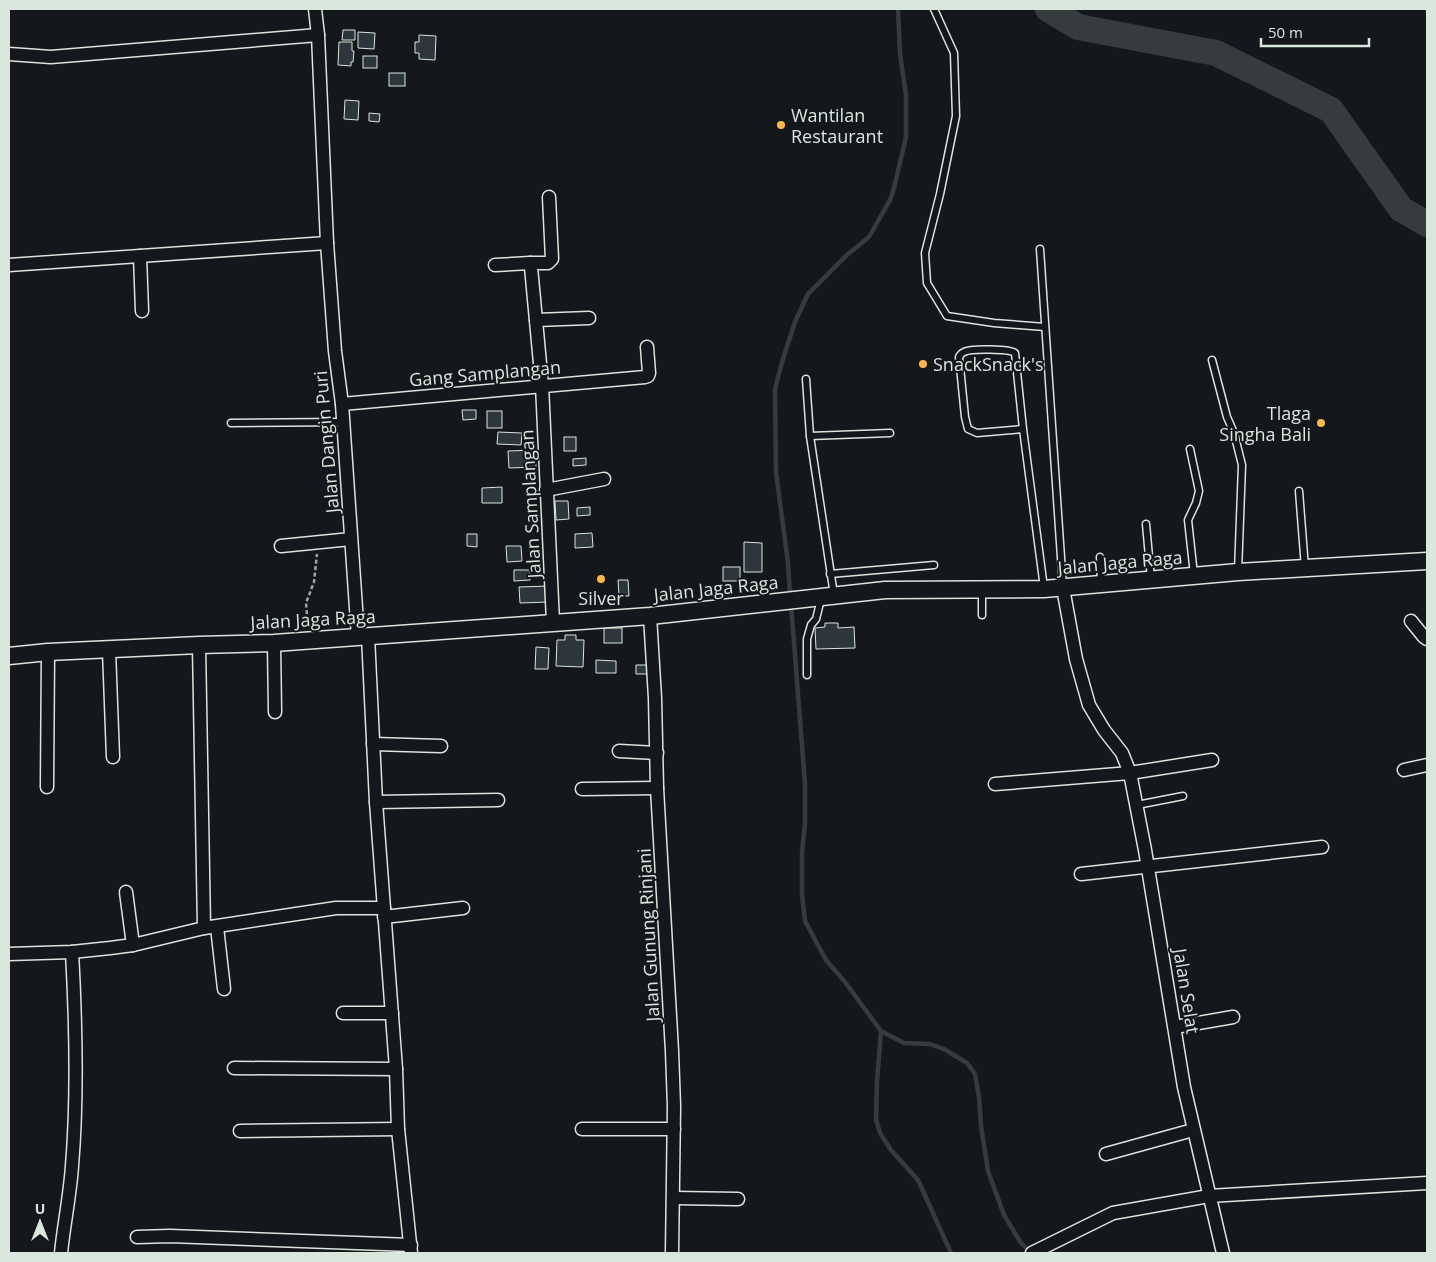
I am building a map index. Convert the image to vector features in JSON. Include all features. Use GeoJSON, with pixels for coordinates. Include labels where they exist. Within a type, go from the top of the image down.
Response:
{"type":"FeatureCollection","features":[{"type":"Feature","properties":{"kind":"street","name":"Jalan Dangin Puri"},"geometry":{"type":"LineString","coordinates":[[315,9],[318,35],[327,243],[335,352],[342,404],[351,539],[373,744],[396,1069],[398,1129],[411,1249]]}},
{"type":"Feature","properties":{"kind":"street"},"geometry":{"type":"LineString","coordinates":[[9,54],[51,56],[318,35]]}},
{"type":"Feature","properties":{"kind":"street"},"geometry":{"type":"LineString","coordinates":[[495,265],[550,262],[552,259],[549,196]]}},
{"type":"Feature","properties":{"kind":"street"},"geometry":{"type":"LineString","coordinates":[[9,265],[327,243]]}},
{"type":"Feature","properties":{"kind":"street"},"geometry":{"type":"LineString","coordinates":[[140,256],[142,312]]}},
{"type":"Feature","properties":{"kind":"street","name":"Jalan Samplangan"},"geometry":{"type":"LineString","coordinates":[[530,263],[542,385],[553,622]]}},
{"type":"Feature","properties":{"kind":"street"},"geometry":{"type":"LineString","coordinates":[[536,320],[588,318]]}},
{"type":"Feature","properties":{"kind":"street","name":"Gang Samplangan"},"geometry":{"type":"LineString","coordinates":[[342,404],[648,376],[647,347]]}},
{"type":"Feature","properties":{"kind":"street"},"geometry":{"type":"LineString","coordinates":[[546,490],[604,479]]}},
{"type":"Feature","properties":{"kind":"street"},"geometry":{"type":"LineString","coordinates":[[281,546],[351,539]]}},
{"type":"Feature","properties":{"kind":"street","name":"Jalan Jaga Raga"},"geometry":{"type":"LineString","coordinates":[[9,656],[48,652],[310,641],[650,616],[885,590],[1063,588],[1238,572],[1427,561]]}},
{"type":"Feature","properties":{"kind":"street","name":"Jalan Selat"},"geometry":{"type":"LineString","coordinates":[[1063,588],[1076,659],[1089,705],[1104,730],[1122,753],[1130,773],[1148,866],[1193,1130],[1222,1253]]}},
{"type":"Feature","properties":{"kind":"street","name":"Jalan Gunung Rinjani"},"geometry":{"type":"LineString","coordinates":[[650,616],[657,788],[672,1051],[674,1128],[672,1253]]}},
{"type":"Feature","properties":{"kind":"street"},"geometry":{"type":"LineString","coordinates":[[1411,621],[1427,639]]}},
{"type":"Feature","properties":{"kind":"street"},"geometry":{"type":"LineString","coordinates":[[274,643],[275,712]]}},
{"type":"Feature","properties":{"kind":"street"},"geometry":{"type":"LineString","coordinates":[[199,645],[204,928]]}},
{"type":"Feature","properties":{"kind":"street"},"geometry":{"type":"LineString","coordinates":[[109,650],[114,757]]}},
{"type":"Feature","properties":{"kind":"street"},"geometry":{"type":"LineString","coordinates":[[47,787],[48,652]]}},
{"type":"Feature","properties":{"kind":"street"},"geometry":{"type":"LineString","coordinates":[[373,744],[441,746]]}},
{"type":"Feature","properties":{"kind":"street"},"geometry":{"type":"LineString","coordinates":[[619,751],[657,753]]}},
{"type":"Feature","properties":{"kind":"street"},"geometry":{"type":"LineString","coordinates":[[995,784],[1130,773],[1212,760]]}},
{"type":"Feature","properties":{"kind":"street"},"geometry":{"type":"LineString","coordinates":[[1404,770],[1427,764]]}},
{"type":"Feature","properties":{"kind":"street"},"geometry":{"type":"LineString","coordinates":[[582,788],[657,788]]}},
{"type":"Feature","properties":{"kind":"street"},"geometry":{"type":"LineString","coordinates":[[376,802],[498,800]]}},
{"type":"Feature","properties":{"kind":"street"},"geometry":{"type":"LineString","coordinates":[[1081,874],[1322,847]]}},
{"type":"Feature","properties":{"kind":"street"},"geometry":{"type":"LineString","coordinates":[[126,892],[133,945]]}},
{"type":"Feature","properties":{"kind":"street"},"geometry":{"type":"LineString","coordinates":[[9,954],[72,952],[133,945],[204,928],[336,908],[384,912],[463,908]]}},
{"type":"Feature","properties":{"kind":"street"},"geometry":{"type":"LineString","coordinates":[[218,927],[224,989]]}},
{"type":"Feature","properties":{"kind":"street"},"geometry":{"type":"LineString","coordinates":[[60,1253],[72,1168],[76,1101],[76,1026],[72,952]]}},
{"type":"Feature","properties":{"kind":"street"},"geometry":{"type":"LineString","coordinates":[[343,1013],[392,1013]]}},
{"type":"Feature","properties":{"kind":"street"},"geometry":{"type":"LineString","coordinates":[[1175,1027],[1233,1017]]}},
{"type":"Feature","properties":{"kind":"street"},"geometry":{"type":"LineString","coordinates":[[234,1068],[396,1069]]}},
{"type":"Feature","properties":{"kind":"street"},"geometry":{"type":"LineString","coordinates":[[582,1128],[674,1128]]}},
{"type":"Feature","properties":{"kind":"street"},"geometry":{"type":"LineString","coordinates":[[240,1131],[398,1129]]}},
{"type":"Feature","properties":{"kind":"street"},"geometry":{"type":"LineString","coordinates":[[1106,1154],[1193,1130]]}},
{"type":"Feature","properties":{"kind":"street"},"geometry":{"type":"LineString","coordinates":[[1035,1252],[1113,1214],[1209,1196],[1427,1184]]}},
{"type":"Feature","properties":{"kind":"street"},"geometry":{"type":"LineString","coordinates":[[674,1198],[738,1199]]}},
{"type":"Feature","properties":{"kind":"street"},"geometry":{"type":"LineString","coordinates":[[137,1237],[170,1236],[411,1249]]}},
{"type":"Feature","properties":{"kind":"lane"},"geometry":{"type":"LineString","coordinates":[[934,9],[954,53],[956,116],[940,194],[924,253],[927,283],[947,316],[1045,328]]}},
{"type":"Feature","properties":{"kind":"lane"},"geometry":{"type":"LineString","coordinates":[[1040,249],[1063,588]]}},
{"type":"Feature","properties":{"kind":"lane"},"geometry":{"type":"LineString","coordinates":[[1023,429],[977,433],[968,429],[959,357],[962,353],[966,350],[1011,350],[1016,353],[1023,429],[1044,589]]}},
{"type":"Feature","properties":{"kind":"lane"},"geometry":{"type":"LineString","coordinates":[[1212,360],[1242,465],[1238,572]]}},
{"type":"Feature","properties":{"kind":"lane"},"geometry":{"type":"LineString","coordinates":[[806,379],[810,436],[830,574],[816,619],[807,639],[807,674]]}},
{"type":"Feature","properties":{"kind":"lane"},"geometry":{"type":"LineString","coordinates":[[232,423],[343,422]]}},
{"type":"Feature","properties":{"kind":"lane"},"geometry":{"type":"LineString","coordinates":[[810,436],[890,433]]}},
{"type":"Feature","properties":{"kind":"lane"},"geometry":{"type":"LineString","coordinates":[[1190,449],[1199,492],[1189,518],[1194,576]]}},
{"type":"Feature","properties":{"kind":"lane"},"geometry":{"type":"LineString","coordinates":[[1299,492],[1305,569]]}},
{"type":"Feature","properties":{"kind":"lane"},"geometry":{"type":"LineString","coordinates":[[1146,524],[1152,580]]}},
{"type":"Feature","properties":{"kind":"lane"},"geometry":{"type":"LineString","coordinates":[[1100,557],[1102,584]]}},
{"type":"Feature","properties":{"kind":"lane"},"geometry":{"type":"LineString","coordinates":[[830,574],[934,565]]}},
{"type":"Feature","properties":{"kind":"lane"},"geometry":{"type":"LineString","coordinates":[[982,589],[982,616]]}},
{"type":"Feature","properties":{"kind":"lane"},"geometry":{"type":"LineString","coordinates":[[1137,804],[1184,796]]}},
{"type":"Feature","properties":{"kind":"path"},"geometry":{"type":"LineString","coordinates":[[310,641],[306,603],[314,582],[318,543]]}},
{"type":"Feature","properties":{"kind":"building"},"geometry":{"type":"Polygon","coordinates":[[[343,30],[355,30],[355,40],[342,40],[343,30]]]}},
{"type":"Feature","properties":{"kind":"building"},"geometry":{"type":"Polygon","coordinates":[[[358,32],[375,33],[374,49],[358,48],[358,32]]]}},
{"type":"Feature","properties":{"kind":"building"},"geometry":{"type":"Polygon","coordinates":[[[419,35],[436,36],[435,60],[419,59],[419,53],[415,53],[415,42],[419,42],[419,35]]]}},
{"type":"Feature","properties":{"kind":"building"},"geometry":{"type":"Polygon","coordinates":[[[339,42],[352,42],[352,51],[354,51],[351,66],[338,65],[339,42]]]}},
{"type":"Feature","properties":{"kind":"building"},"geometry":{"type":"Polygon","coordinates":[[[363,56],[377,56],[377,68],[363,68],[363,56]]]}},
{"type":"Feature","properties":{"kind":"building"},"geometry":{"type":"Polygon","coordinates":[[[389,73],[405,73],[405,86],[389,86],[389,73]]]}},
{"type":"Feature","properties":{"kind":"building"},"geometry":{"type":"Polygon","coordinates":[[[345,100],[359,101],[358,120],[344,119],[345,100]]]}},
{"type":"Feature","properties":{"kind":"building"},"geometry":{"type":"Polygon","coordinates":[[[369,113],[380,114],[379,122],[369,121],[369,113]]]}},
{"type":"Feature","properties":{"kind":"building"},"geometry":{"type":"Polygon","coordinates":[[[462,410],[476,410],[476,419],[463,420],[462,410]]]}},
{"type":"Feature","properties":{"kind":"building"},"geometry":{"type":"Polygon","coordinates":[[[487,411],[502,411],[502,428],[487,428],[487,411]]]}},
{"type":"Feature","properties":{"kind":"building"},"geometry":{"type":"Polygon","coordinates":[[[498,432],[522,433],[521,445],[497,444],[498,432]]]}},
{"type":"Feature","properties":{"kind":"building"},"geometry":{"type":"Polygon","coordinates":[[[564,437],[576,437],[576,451],[564,451],[564,437]]]}},
{"type":"Feature","properties":{"kind":"building"},"geometry":{"type":"Polygon","coordinates":[[[535,450],[536,467],[509,468],[508,451],[535,450]]]}},
{"type":"Feature","properties":{"kind":"building"},"geometry":{"type":"Polygon","coordinates":[[[586,458],[586,465],[573,466],[573,459],[586,458]]]}},
{"type":"Feature","properties":{"kind":"building"},"geometry":{"type":"Polygon","coordinates":[[[502,487],[502,503],[482,503],[482,488],[502,487]]]}},
{"type":"Feature","properties":{"kind":"building"},"geometry":{"type":"Polygon","coordinates":[[[555,501],[568,501],[569,519],[556,520],[555,501]]]}},
{"type":"Feature","properties":{"kind":"building"},"geometry":{"type":"Polygon","coordinates":[[[590,507],[590,515],[577,516],[577,508],[590,507]]]}},
{"type":"Feature","properties":{"kind":"building"},"geometry":{"type":"Polygon","coordinates":[[[592,533],[593,547],[575,548],[575,534],[592,533]]]}},
{"type":"Feature","properties":{"kind":"building"},"geometry":{"type":"Polygon","coordinates":[[[467,534],[477,534],[477,547],[467,546],[467,534]]]}},
{"type":"Feature","properties":{"kind":"building"},"geometry":{"type":"Polygon","coordinates":[[[744,542],[762,543],[762,572],[744,572],[744,542]]]}},
{"type":"Feature","properties":{"kind":"building"},"geometry":{"type":"Polygon","coordinates":[[[506,546],[521,546],[522,561],[507,562],[506,546]]]}},
{"type":"Feature","properties":{"kind":"building"},"geometry":{"type":"Polygon","coordinates":[[[723,567],[740,567],[740,581],[723,581],[723,567]]]}},
{"type":"Feature","properties":{"kind":"building"},"geometry":{"type":"Polygon","coordinates":[[[514,570],[530,570],[530,580],[514,581],[514,570]]]}},
{"type":"Feature","properties":{"kind":"building"},"geometry":{"type":"Polygon","coordinates":[[[618,580],[628,580],[629,596],[619,596],[618,580]]]}},
{"type":"Feature","properties":{"kind":"building"},"geometry":{"type":"Polygon","coordinates":[[[548,586],[549,602],[520,603],[519,587],[548,586]]]}},
{"type":"Feature","properties":{"kind":"building"},"geometry":{"type":"Polygon","coordinates":[[[825,623],[838,623],[838,628],[854,627],[855,648],[816,649],[815,628],[825,627],[825,623]]]}},
{"type":"Feature","properties":{"kind":"building"},"geometry":{"type":"Polygon","coordinates":[[[604,628],[622,628],[622,643],[604,643],[604,628]]]}},
{"type":"Feature","properties":{"kind":"building"},"geometry":{"type":"Polygon","coordinates":[[[565,635],[576,635],[576,640],[584,640],[583,667],[556,666],[557,640],[565,640],[565,635]]]}},
{"type":"Feature","properties":{"kind":"building"},"geometry":{"type":"Polygon","coordinates":[[[536,647],[549,648],[548,669],[535,669],[536,647]]]}},
{"type":"Feature","properties":{"kind":"building"},"geometry":{"type":"Polygon","coordinates":[[[596,660],[616,661],[616,673],[596,673],[596,660]]]}},
{"type":"Feature","properties":{"kind":"building"},"geometry":{"type":"Polygon","coordinates":[[[636,665],[650,665],[649,674],[636,674],[636,665]]]}},
{"type":"Feature","properties":{"kind":"waterway"},"geometry":{"type":"LineString","coordinates":[[790,596],[788,563],[776,472],[775,389],[795,322],[808,294],[848,254],[869,237],[890,200],[894,188],[906,137],[906,95],[900,54],[898,9]]}},
{"type":"Feature","properties":{"kind":"waterway"},"geometry":{"type":"LineString","coordinates":[[1048,9],[1078,27],[1216,53],[1331,110],[1401,209],[1427,224]]}},
{"type":"Feature","properties":{"kind":"waterway"},"geometry":{"type":"LineString","coordinates":[[791,604],[805,784],[805,824],[802,852],[802,894],[805,921],[826,960],[845,982],[881,1031],[904,1043],[930,1044],[944,1049],[967,1063],[975,1074],[988,1171],[1004,1215],[1021,1243],[1030,1252]]}},
{"type":"Feature","properties":{"kind":"waterway"},"geometry":{"type":"LineString","coordinates":[[881,1031],[876,1120],[880,1133],[891,1150],[918,1180],[951,1253]]}},
{"type":"Feature","properties":{"kind":"place","name":"Wantilan Restaurant"},"geometry":{"type":"Point","coordinates":[781,125]}},
{"type":"Feature","properties":{"kind":"place","name":"SnackSnack's"},"geometry":{"type":"Point","coordinates":[923,364]}},
{"type":"Feature","properties":{"kind":"place","name":"Tlaga Singha Bali"},"geometry":{"type":"Point","coordinates":[1321,423]}},
{"type":"Feature","properties":{"kind":"place","name":"Silver"},"geometry":{"type":"Point","coordinates":[601,579]}}]}
